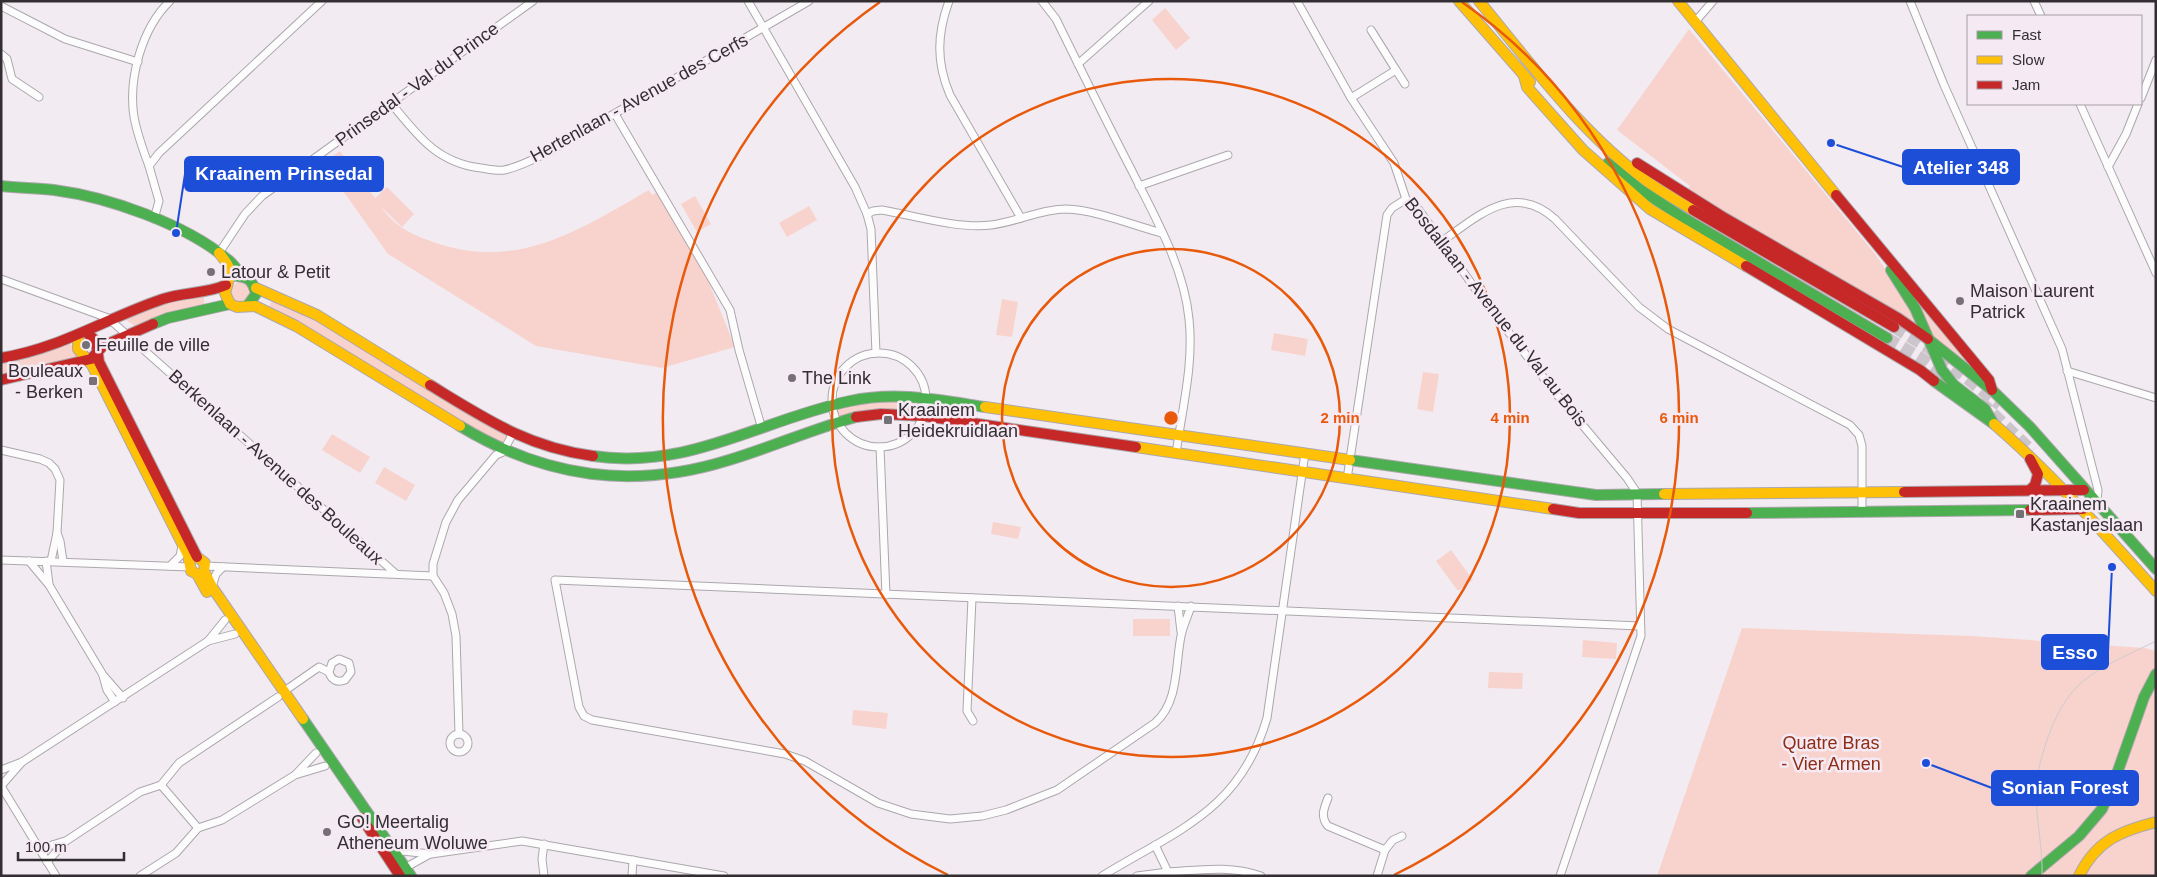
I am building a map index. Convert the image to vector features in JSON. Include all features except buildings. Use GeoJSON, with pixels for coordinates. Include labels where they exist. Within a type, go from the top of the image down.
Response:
{"type":"FeatureCollection","features":[{"type":"Feature","properties":{"kind":"main road"},"geometry":{"type":"LineString","coordinates":[[1459,1],[1524,76],[1527,87],[1553,118],[1650,209],[1920,370],[1994,424],[2065,490],[2156,591]]}},
{"type":"Feature","properties":{"kind":"main road"},"geometry":{"type":"LineString","coordinates":[[1479,1],[1560,100],[1647,181],[1684,206],[1894,327]]}},
{"type":"Feature","properties":{"kind":"main road"},"geometry":{"type":"LineString","coordinates":[[1678,1],[1989,380],[1992,390]]}},
{"type":"Feature","properties":{"kind":"main road"},"geometry":{"type":"LineString","coordinates":[[1598,134],[1652,174],[1911,326],[1992,390],[2030,427],[2084,490],[2156,568]]}},
{"type":"Feature","properties":{"kind":"main road"},"geometry":{"type":"LineString","coordinates":[[1610,171],[1679,215],[1887,338]]}},
{"type":"Feature","properties":{"kind":"main road"},"geometry":{"type":"LineString","coordinates":[[1,186],[53,190],[114,204],[154,219],[201,241],[230,260],[242,276],[252,281],[256,288],[264,293],[317,315],[488,420],[513,433],[568,452],[641,458],[689,452],[833,404],[886,395],[926,397],[1350,461],[1596,495],[2084,490]]}},
{"type":"Feature","properties":{"kind":"main road"},"geometry":{"type":"LineString","coordinates":[[1878,247],[1883,258],[1916,308],[1938,364],[1947,378],[1985,409],[1994,424]]}},
{"type":"Feature","properties":{"kind":"main road"},"geometry":{"type":"LineString","coordinates":[[220,253],[230,266],[225,293],[230,304]]}},
{"type":"Feature","properties":{"kind":"main road"},"geometry":{"type":"LineString","coordinates":[[1,358],[36,351],[82,335],[175,296],[219,289],[242,276]]}},
{"type":"Feature","properties":{"kind":"main road"},"geometry":{"type":"LineString","coordinates":[[248,305],[255,297],[256,288]]}},
{"type":"Feature","properties":{"kind":"main road"},"geometry":{"type":"LineString","coordinates":[[1,380],[36,373],[79,360],[94,358],[103,346],[178,314],[230,304],[241,307],[248,305],[256,306],[296,326],[475,435],[504,450],[533,462],[558,469],[602,476],[662,476],[690,471],[767,448],[838,423],[877,414],[924,416],[1579,513],[1777,513],[2083,509],[2096,503]]}},
{"type":"Feature","properties":{"kind":"main road"},"geometry":{"type":"LineString","coordinates":[[1911,326],[1918,326],[1920,318]]}},
{"type":"Feature","properties":{"kind":"main road"},"geometry":{"type":"LineString","coordinates":[[82,335],[93,336],[99,345],[99,362],[198,567],[226,620],[403,873]]}},
{"type":"Feature","properties":{"kind":"main road"},"geometry":{"type":"LineString","coordinates":[[82,335],[76,344],[80,355],[92,365],[182,543],[212,587],[316,753],[393,858]]}},
{"type":"Feature","properties":{"kind":"main road"},"geometry":{"type":"LineString","coordinates":[[762,429],[767,448]]}},
{"type":"Feature","properties":{"kind":"main road"},"geometry":{"type":"LineString","coordinates":[[2026,452],[2038,474],[2035,484],[2030,490]]}},
{"type":"Feature","properties":{"kind":"main road"},"geometry":{"type":"LineString","coordinates":[[2010,490],[2010,510]]}},
{"type":"Feature","properties":{"kind":"main road"},"geometry":{"type":"LineString","coordinates":[[1776,494],[1777,513]]}},
{"type":"Feature","properties":{"kind":"main road"},"geometry":{"type":"LineString","coordinates":[[2031,876],[2079,836],[2102,809],[2114,782],[2144,697],[2156,674]]}},
{"type":"Feature","properties":{"kind":"main road"},"geometry":{"type":"LineString","coordinates":[[2079,875],[2090,856],[2108,838],[2127,829],[2156,822]]}},
{"type":"Feature","properties":{"kind":"street"},"geometry":{"type":"LineString","coordinates":[[154,219],[159,201],[137,130],[134,112],[134,91],[142,47],[152,23],[170,1]]}},
{"type":"Feature","properties":{"kind":"street"},"geometry":{"type":"LineString","coordinates":[[149,166],[166,147],[322,1]]}},
{"type":"Feature","properties":{"kind":"street","name":"Prinsedal - Val du Prince"},"geometry":{"type":"LineString","coordinates":[[220,253],[255,202],[533,1]]}},
{"type":"Feature","properties":{"kind":"street"},"geometry":{"type":"LineString","coordinates":[[748,1],[855,187],[867,214],[873,245],[876,353]]}},
{"type":"Feature","properties":{"kind":"street","name":"Hertenlaan - Avenue des Cerfs"},"geometry":{"type":"LineString","coordinates":[[390,103],[418,137],[432,149],[465,166],[504,170],[530,161],[615,114],[809,1]]}},
{"type":"Feature","properties":{"kind":"street"},"geometry":{"type":"LineString","coordinates":[[949,1],[939,34],[942,75],[950,95],[1021,218]]}},
{"type":"Feature","properties":{"kind":"street"},"geometry":{"type":"LineString","coordinates":[[1042,1],[1056,19],[1162,233],[1176,268],[1189,316],[1190,353],[1176,454]]}},
{"type":"Feature","properties":{"kind":"street"},"geometry":{"type":"LineString","coordinates":[[1078,64],[1150,1]]}},
{"type":"Feature","properties":{"kind":"street","name":"Bosdallaan - Avenue du Val au Bois"},"geometry":{"type":"LineString","coordinates":[[1298,1],[1351,98],[1394,163],[1406,199],[1417,207],[1441,242],[1553,390],[1627,478],[1637,495],[1641,636],[1560,876]]}},
{"type":"Feature","properties":{"kind":"street"},"geometry":{"type":"LineString","coordinates":[[1695,22],[1714,1]]}},
{"type":"Feature","properties":{"kind":"street"},"geometry":{"type":"LineString","coordinates":[[1910,1],[1944,84],[2062,349],[2098,490],[2096,503]]}},
{"type":"Feature","properties":{"kind":"street"},"geometry":{"type":"LineString","coordinates":[[2034,1],[2041,15]]}},
{"type":"Feature","properties":{"kind":"street"},"geometry":{"type":"LineString","coordinates":[[1,6],[65,39],[138,62]]}},
{"type":"Feature","properties":{"kind":"street"},"geometry":{"type":"LineString","coordinates":[[1372,30],[1405,84]]}},
{"type":"Feature","properties":{"kind":"street"},"geometry":{"type":"LineString","coordinates":[[1,54],[7,60],[12,80],[39,97]]}},
{"type":"Feature","properties":{"kind":"street"},"geometry":{"type":"LineString","coordinates":[[2142,95],[2156,60]]}},
{"type":"Feature","properties":{"kind":"street"},"geometry":{"type":"LineString","coordinates":[[1351,98],[1396,70]]}},
{"type":"Feature","properties":{"kind":"street"},"geometry":{"type":"LineString","coordinates":[[2080,105],[2156,273]]}},
{"type":"Feature","properties":{"kind":"street"},"geometry":{"type":"LineString","coordinates":[[2108,167],[2126,134],[2138,105]]}},
{"type":"Feature","properties":{"kind":"street"},"geometry":{"type":"LineString","coordinates":[[615,114],[730,310],[739,350],[762,429]]}},
{"type":"Feature","properties":{"kind":"street"},"geometry":{"type":"LineString","coordinates":[[1139,186],[1228,155]]}},
{"type":"Feature","properties":{"kind":"street"},"geometry":{"type":"LineString","coordinates":[[1348,479],[1387,215],[1392,208],[1406,199]]}},
{"type":"Feature","properties":{"kind":"street"},"geometry":{"type":"LineString","coordinates":[[1441,242],[1484,212],[1498,205],[1521,202],[1544,210],[1555,219],[1639,307],[1668,329],[1850,425],[1859,435],[1862,446],[1862,512]]}},
{"type":"Feature","properties":{"kind":"street"},"geometry":{"type":"LineString","coordinates":[[867,214],[882,210],[982,226],[1048,211],[1072,210],[1162,233]]}},
{"type":"Feature","properties":{"kind":"street","name":"Berkenlaan - Avenue des Bouleaux"},"geometry":{"type":"LineString","coordinates":[[1,279],[108,318],[395,573]]}},
{"type":"Feature","properties":{"kind":"street"},"geometry":{"type":"LineString","coordinates":[[885,353],[900,358],[912,366],[923,385],[926,397],[924,416],[914,432],[897,444],[880,447],[860,443],[850,437],[838,423],[833,404],[833,388],[840,374],[848,365],[860,357],[885,353]]}},
{"type":"Feature","properties":{"kind":"street"},"geometry":{"type":"LineString","coordinates":[[2067,371],[2156,398]]}},
{"type":"Feature","properties":{"kind":"street"},"geometry":{"type":"LineString","coordinates":[[460,734],[456,636],[452,614],[444,594],[433,576],[433,564],[437,545],[446,522],[458,500],[483,469],[496,455],[504,450],[513,433]]}},
{"type":"Feature","properties":{"kind":"street"},"geometry":{"type":"LineString","coordinates":[[880,447],[886,595]]}},
{"type":"Feature","properties":{"kind":"street"},"geometry":{"type":"LineString","coordinates":[[1,450],[40,459],[49,463],[60,480],[57,533],[49,561],[49,584]]}},
{"type":"Feature","properties":{"kind":"street"},"geometry":{"type":"LineString","coordinates":[[1102,876],[1196,821],[1211,810],[1233,787],[1252,759],[1261,739],[1267,718],[1305,453]]}},
{"type":"Feature","properties":{"kind":"street"},"geometry":{"type":"LineString","coordinates":[[57,533],[60,541],[62,561]]}},
{"type":"Feature","properties":{"kind":"street"},"geometry":{"type":"LineString","coordinates":[[170,566],[182,553],[182,543]]}},
{"type":"Feature","properties":{"kind":"street"},"geometry":{"type":"LineString","coordinates":[[1,560],[395,573],[433,576]]}},
{"type":"Feature","properties":{"kind":"street"},"geometry":{"type":"LineString","coordinates":[[29,561],[49,584],[103,675],[123,698]]}},
{"type":"Feature","properties":{"kind":"street"},"geometry":{"type":"LineString","coordinates":[[212,587],[216,574],[224,567]]}},
{"type":"Feature","properties":{"kind":"street"},"geometry":{"type":"LineString","coordinates":[[1191,606],[1181,635],[1171,702],[1155,724],[1057,790],[1006,810],[982,816],[950,819],[911,814],[878,803],[805,761],[785,754],[592,720],[584,716],[579,707],[555,580],[886,595],[1191,606],[1640,626]]}},
{"type":"Feature","properties":{"kind":"street"},"geometry":{"type":"LineString","coordinates":[[972,598],[967,711],[973,721]]}},
{"type":"Feature","properties":{"kind":"street"},"geometry":{"type":"LineString","coordinates":[[1178,606],[1181,635]]}},
{"type":"Feature","properties":{"kind":"street"},"geometry":{"type":"LineString","coordinates":[[1,770],[22,762],[123,698],[208,641],[226,620]]}},
{"type":"Feature","properties":{"kind":"street"},"geometry":{"type":"LineString","coordinates":[[208,641],[235,634]]}},
{"type":"Feature","properties":{"kind":"street"},"geometry":{"type":"LineString","coordinates":[[47,862],[66,841],[140,792],[161,784],[179,763],[319,667],[329,672]]}},
{"type":"Feature","properties":{"kind":"street"},"geometry":{"type":"LineString","coordinates":[[103,675],[107,690],[115,702]]}},
{"type":"Feature","properties":{"kind":"street"},"geometry":{"type":"LineString","coordinates":[[140,876],[176,853],[198,828],[222,820],[295,775],[316,753]]}},
{"type":"Feature","properties":{"kind":"street"},"geometry":{"type":"LineString","coordinates":[[22,762],[1,786],[56,876]]}},
{"type":"Feature","properties":{"kind":"street"},"geometry":{"type":"LineString","coordinates":[[295,775],[325,766]]}},
{"type":"Feature","properties":{"kind":"street"},"geometry":{"type":"LineString","coordinates":[[161,784],[198,828]]}},
{"type":"Feature","properties":{"kind":"street"},"geometry":{"type":"LineString","coordinates":[[1328,798],[1322,815],[1324,822],[1328,826],[1386,850]]}},
{"type":"Feature","properties":{"kind":"street"},"geometry":{"type":"LineString","coordinates":[[1377,876],[1386,850],[1393,840],[1402,836]]}},
{"type":"Feature","properties":{"kind":"street"},"geometry":{"type":"LineString","coordinates":[[39,849],[66,841]]}},
{"type":"Feature","properties":{"kind":"street"},"geometry":{"type":"LineString","coordinates":[[393,858],[402,851],[431,854],[522,841],[723,876]]}},
{"type":"Feature","properties":{"kind":"street"},"geometry":{"type":"LineString","coordinates":[[544,844],[542,859],[544,876]]}},
{"type":"Feature","properties":{"kind":"street"},"geometry":{"type":"LineString","coordinates":[[1155,845],[1168,872]]}},
{"type":"Feature","properties":{"kind":"street"},"geometry":{"type":"LineString","coordinates":[[403,873],[431,854]]}},
{"type":"Feature","properties":{"kind":"street"},"geometry":{"type":"LineString","coordinates":[[632,876],[633,860]]}},
{"type":"Feature","properties":{"kind":"street"},"geometry":{"type":"LineString","coordinates":[[1137,876],[1226,868],[1245,870],[1261,876]]}},
{"type":"Feature","properties":{"kind":"green space"},"geometry":{"type":"Polygon","coordinates":[[[1165,8],[1190,38],[1176,50],[1152,20],[1165,8]]]}},
{"type":"Feature","properties":{"kind":"green space"},"geometry":{"type":"Polygon","coordinates":[[[1689,29],[1876,255],[1905,299],[1915,319],[1913,321],[1687,191],[1690,186],[1617,130],[1689,29]]]}},
{"type":"Feature","properties":{"kind":"green space"},"geometry":{"type":"Polygon","coordinates":[[[340,151],[375,198],[387,187],[414,214],[402,227],[424,239],[464,250],[492,252],[520,249],[546,242],[598,219],[649,190],[652,195],[657,192],[709,283],[735,347],[662,368],[536,346],[388,254],[323,163],[340,151]],[[381,207],[387,214],[401,226],[381,207]]]}},
{"type":"Feature","properties":{"kind":"green space"},"geometry":{"type":"Polygon","coordinates":[[[695,196],[711,224],[697,232],[681,204],[695,196]]]}},
{"type":"Feature","properties":{"kind":"green space"},"geometry":{"type":"Polygon","coordinates":[[[809,206],[817,220],[787,237],[779,223],[809,206]]]}},
{"type":"Feature","properties":{"kind":"green space"},"geometry":{"type":"Polygon","coordinates":[[[241,282],[248,285],[251,292],[248,299],[241,302],[234,299],[231,292],[234,285],[241,282]]]}},
{"type":"Feature","properties":{"kind":"green space"},"geometry":{"type":"Polygon","coordinates":[[[203,292],[205,307],[138,328],[123,318],[156,304],[203,292]]]}},
{"type":"Feature","properties":{"kind":"green space"},"geometry":{"type":"Polygon","coordinates":[[[1916,298],[1965,359],[1964,360],[1933,338],[1916,298]]]}},
{"type":"Feature","properties":{"kind":"green space"},"geometry":{"type":"Polygon","coordinates":[[[272,299],[292,305],[508,436],[502,446],[268,310],[272,299]]]}},
{"type":"Feature","properties":{"kind":"green space"},"geometry":{"type":"Polygon","coordinates":[[[1002,299],[1018,302],[1012,337],[996,335],[1002,299]]]}},
{"type":"Feature","properties":{"kind":"green space"},"geometry":{"type":"Polygon","coordinates":[[[1274,333],[1308,339],[1305,356],[1271,350],[1274,333]]]}},
{"type":"Feature","properties":{"kind":"green space"},"geometry":{"type":"Polygon","coordinates":[[[70,342],[77,357],[1,377],[1,361],[70,342]]]}},
{"type":"Feature","properties":{"kind":"green space"},"geometry":{"type":"Polygon","coordinates":[[[1423,372],[1439,374],[1433,412],[1417,409],[1423,372]]]}},
{"type":"Feature","properties":{"kind":"green space"},"geometry":{"type":"Polygon","coordinates":[[[893,397],[922,403],[922,406],[918,412],[840,416],[838,414],[839,406],[893,397]]]}},
{"type":"Feature","properties":{"kind":"green space"},"geometry":{"type":"Polygon","coordinates":[[[332,434],[370,457],[360,473],[322,450],[332,434]]]}},
{"type":"Feature","properties":{"kind":"green space"},"geometry":{"type":"Polygon","coordinates":[[[384,467],[415,485],[406,501],[375,483],[384,467]]]}},
{"type":"Feature","properties":{"kind":"green space"},"geometry":{"type":"Polygon","coordinates":[[[993,522],[1021,527],[1018,539],[991,534],[993,522]]]}},
{"type":"Feature","properties":{"kind":"green space"},"geometry":{"type":"Polygon","coordinates":[[[1451,550],[1473,580],[1458,591],[1436,561],[1451,550]]]}},
{"type":"Feature","properties":{"kind":"green space"},"geometry":{"type":"Polygon","coordinates":[[[1133,619],[1170,619],[1170,636],[1133,636],[1133,619]]]}},
{"type":"Feature","properties":{"kind":"green space","name":"Quatre Bras - Vier Armen"},"geometry":{"type":"Polygon","coordinates":[[[1742,628],[1971,636],[2145,648],[2156,651],[2156,876],[1657,876],[1742,628]]]}},
{"type":"Feature","properties":{"kind":"green space"},"geometry":{"type":"Polygon","coordinates":[[[1583,640],[1617,643],[1616,659],[1582,657],[1583,640]]]}},
{"type":"Feature","properties":{"kind":"green space"},"geometry":{"type":"Polygon","coordinates":[[[1489,672],[1523,673],[1522,689],[1488,688],[1489,672]]]}},
{"type":"Feature","properties":{"kind":"green space"},"geometry":{"type":"Polygon","coordinates":[[[853,710],[888,713],[886,729],[852,725],[853,710]]]}},
{"type":"Feature","properties":{"kind":"tunnel"},"geometry":{"type":"LineString","coordinates":[[1894,327],[1930,349],[2000,405]]}},
{"type":"Feature","properties":{"kind":"tunnel"},"geometry":{"type":"LineString","coordinates":[[1887,338],[1924,360],[1950,379]]}},
{"type":"Feature","properties":{"kind":"tunnel"},"geometry":{"type":"LineString","coordinates":[[1980,401],[2032,451]]}},
{"type":"Feature","properties":{"kind":"tram line"},"geometry":{"type":"LineString","coordinates":[[2042,876],[2036,786],[2042,755],[2055,721],[2064,703],[2075,689],[2088,678],[2102,668],[2156,641]]}},
{"type":"Feature","properties":{"kind":"traffic: fast"},"geometry":{"type":"LineString","coordinates":[[1608,163],[1641,190],[1679,215],[1887,338]]}},
{"type":"Feature","properties":{"kind":"traffic: fast"},"geometry":{"type":"LineString","coordinates":[[1,186],[48,189],[75,194],[98,199],[145,214],[190,234],[210,246],[229,261],[242,276]]}},
{"type":"Feature","properties":{"kind":"traffic: fast"},"geometry":{"type":"LineString","coordinates":[[1891,270],[1915,308],[1942,370],[1954,385],[1985,409],[1992,421]]}},
{"type":"Feature","properties":{"kind":"traffic: fast"},"geometry":{"type":"LineString","coordinates":[[236,276],[250,280],[253,286],[256,294],[248,305]]}},
{"type":"Feature","properties":{"kind":"traffic: fast"},"geometry":{"type":"LineString","coordinates":[[153,324],[168,318],[230,304]]}},
{"type":"Feature","properties":{"kind":"traffic: fast"},"geometry":{"type":"LineString","coordinates":[[1928,339],[1992,390],[2030,427],[2156,569]]}},
{"type":"Feature","properties":{"kind":"traffic: fast"},"geometry":{"type":"LineString","coordinates":[[1934,381],[1994,424]]}},
{"type":"Feature","properties":{"kind":"traffic: fast"},"geometry":{"type":"LineString","coordinates":[[593,456],[628,458],[661,456],[693,450],[817,409],[867,398],[918,398],[985,407]]}},
{"type":"Feature","properties":{"kind":"traffic: fast"},"geometry":{"type":"LineString","coordinates":[[460,426],[492,444],[558,468],[591,474],[624,476],[659,475],[729,460],[856,417]]}},
{"type":"Feature","properties":{"kind":"traffic: fast"},"geometry":{"type":"LineString","coordinates":[[1350,460],[1596,495],[1664,494]]}},
{"type":"Feature","properties":{"kind":"traffic: fast"},"geometry":{"type":"LineString","coordinates":[[1747,513],[2030,510]]}},
{"type":"Feature","properties":{"kind":"traffic: fast"},"geometry":{"type":"LineString","coordinates":[[2031,876],[2079,836],[2102,809],[2114,782],[2144,697],[2156,674]]}},
{"type":"Feature","properties":{"kind":"traffic: fast"},"geometry":{"type":"LineString","coordinates":[[303,719],[411,876]]}},
{"type":"Feature","properties":{"kind":"traffic: slow"},"geometry":{"type":"LineString","coordinates":[[1459,1],[1530,82]]}},
{"type":"Feature","properties":{"kind":"traffic: slow"},"geometry":{"type":"LineString","coordinates":[[1479,1],[1558,97],[1601,142],[1648,182],[1693,210]]}},
{"type":"Feature","properties":{"kind":"traffic: slow"},"geometry":{"type":"LineString","coordinates":[[1678,1],[1836,195]]}},
{"type":"Feature","properties":{"kind":"traffic: slow"},"geometry":{"type":"LineString","coordinates":[[1524,76],[1527,87],[1583,150],[1650,209],[1746,266]]}},
{"type":"Feature","properties":{"kind":"traffic: slow"},"geometry":{"type":"LineString","coordinates":[[219,253],[230,272],[225,293],[230,304],[237,307],[255,306],[296,326],[460,426]]}},
{"type":"Feature","properties":{"kind":"traffic: slow"},"geometry":{"type":"LineString","coordinates":[[256,288],[317,315],[430,385]]}},
{"type":"Feature","properties":{"kind":"traffic: slow"},"geometry":{"type":"LineString","coordinates":[[78,336],[78,349],[92,365],[188,555],[191,571],[197,574],[207,592]]}},
{"type":"Feature","properties":{"kind":"traffic: slow"},"geometry":{"type":"LineString","coordinates":[[985,407],[1350,460]]}},
{"type":"Feature","properties":{"kind":"traffic: slow"},"geometry":{"type":"LineString","coordinates":[[1994,424],[2057,484],[2156,591]]}},
{"type":"Feature","properties":{"kind":"traffic: slow"},"geometry":{"type":"LineString","coordinates":[[1136,447],[1553,509]]}},
{"type":"Feature","properties":{"kind":"traffic: slow"},"geometry":{"type":"LineString","coordinates":[[1664,494],[1904,492]]}},
{"type":"Feature","properties":{"kind":"traffic: slow"},"geometry":{"type":"LineString","coordinates":[[197,557],[205,563],[204,571],[212,587],[303,719]]}},
{"type":"Feature","properties":{"kind":"traffic: slow"},"geometry":{"type":"LineString","coordinates":[[2079,876],[2093,854],[2110,839],[2131,829],[2156,822]]}},
{"type":"Feature","properties":{"kind":"traffic: jam"},"geometry":{"type":"LineString","coordinates":[[1637,163],[1723,217],[1898,318],[1928,339]]}},
{"type":"Feature","properties":{"kind":"traffic: jam"},"geometry":{"type":"LineString","coordinates":[[1836,195],[1989,380],[1992,390]]}},
{"type":"Feature","properties":{"kind":"traffic: jam"},"geometry":{"type":"LineString","coordinates":[[1693,210],[1894,327]]}},
{"type":"Feature","properties":{"kind":"traffic: jam"},"geometry":{"type":"LineString","coordinates":[[1746,266],[1920,370],[1934,381]]}},
{"type":"Feature","properties":{"kind":"traffic: jam"},"geometry":{"type":"LineString","coordinates":[[1,358],[64,340],[163,299],[211,290],[226,285]]}},
{"type":"Feature","properties":{"kind":"traffic: jam"},"geometry":{"type":"LineString","coordinates":[[1,380],[91,359],[103,346],[153,324]]}},
{"type":"Feature","properties":{"kind":"traffic: jam"},"geometry":{"type":"LineString","coordinates":[[87,333],[96,341],[99,362],[197,557]]}},
{"type":"Feature","properties":{"kind":"traffic: jam"},"geometry":{"type":"LineString","coordinates":[[430,385],[489,420],[527,439],[569,452],[593,456]]}},
{"type":"Feature","properties":{"kind":"traffic: jam"},"geometry":{"type":"LineString","coordinates":[[856,417],[881,414],[924,416],[1136,447]]}},
{"type":"Feature","properties":{"kind":"traffic: jam"},"geometry":{"type":"LineString","coordinates":[[2030,459],[2038,474],[2035,485],[2030,490]]}},
{"type":"Feature","properties":{"kind":"traffic: jam"},"geometry":{"type":"LineString","coordinates":[[1904,492],[2084,490]]}},
{"type":"Feature","properties":{"kind":"traffic: jam"},"geometry":{"type":"LineString","coordinates":[[2030,510],[2083,509],[2096,503]]}},
{"type":"Feature","properties":{"kind":"traffic: jam"},"geometry":{"type":"LineString","coordinates":[[1553,509],[1579,513],[1747,513]]}},
{"type":"Feature","properties":{"kind":"traffic: jam"},"geometry":{"type":"LineString","coordinates":[[362,818],[400,876]]}},
{"type":"Feature","properties":{"kind":"place","name":"Atelier 348"},"geometry":{"type":"Point","coordinates":[1831,143]}},
{"type":"Feature","properties":{"kind":"place","name":"Kraainem Prinsedal"},"geometry":{"type":"Point","coordinates":[176,233]}},
{"type":"Feature","properties":{"kind":"place","name":"Latour & Petit"},"geometry":{"type":"Point","coordinates":[211,272]}},
{"type":"Feature","properties":{"kind":"place","name":"Maison Laurent Patrick"},"geometry":{"type":"Point","coordinates":[1960,301]}},
{"type":"Feature","properties":{"kind":"place","name":"Feuille de ville"},"geometry":{"type":"Point","coordinates":[86,345]}},
{"type":"Feature","properties":{"kind":"place","name":"The Link"},"geometry":{"type":"Point","coordinates":[792,378]}},
{"type":"Feature","properties":{"kind":"place","name":"Bouleaux - Berken"},"geometry":{"type":"Point","coordinates":[93,381]}},
{"type":"Feature","properties":{"kind":"place","name":"Kraainem Heidekruidlaan"},"geometry":{"type":"Point","coordinates":[888,420]}},
{"type":"Feature","properties":{"kind":"place","name":"Kraainem Kastanjeslaan"},"geometry":{"type":"Point","coordinates":[2020,514]}},
{"type":"Feature","properties":{"kind":"place","name":"Esso"},"geometry":{"type":"Point","coordinates":[2112,567]}},
{"type":"Feature","properties":{"kind":"place","name":"Sonian Forest"},"geometry":{"type":"Point","coordinates":[1926,763]}},
{"type":"Feature","properties":{"kind":"place","name":"GO! Meertalig Atheneum Woluwe"},"geometry":{"type":"Point","coordinates":[327,832]}}]}
